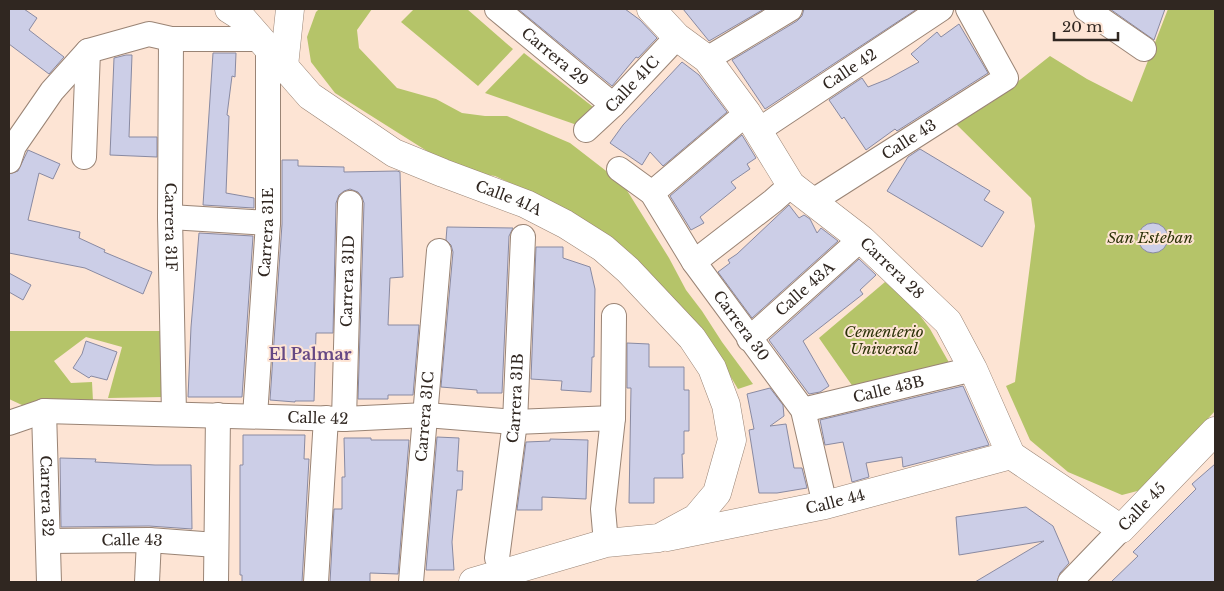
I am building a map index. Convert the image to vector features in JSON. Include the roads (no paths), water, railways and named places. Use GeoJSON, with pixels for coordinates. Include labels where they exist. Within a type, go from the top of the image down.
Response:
{"type":"FeatureCollection","features":[{"type":"Feature","properties":{"kind":"street"},"geometry":{"type":"LineString","coordinates":[[235,13],[261,15],[283,9]]}},
{"type":"Feature","properties":{"kind":"street"},"geometry":{"type":"LineString","coordinates":[[9,161],[14,146],[52,91],[88,51],[149,34],[171,39],[271,51],[290,9]]}},
{"type":"Feature","properties":{"kind":"street","name":"Carrera 29"},"geometry":{"type":"LineString","coordinates":[[498,9],[613,105]]}},
{"type":"Feature","properties":{"kind":"street","name":"Carrera 28"},"geometry":{"type":"LineString","coordinates":[[651,9],[677,37],[707,60],[753,121],[791,185],[861,238],[948,322],[973,369],[1011,455]]}},
{"type":"Feature","properties":{"kind":"street"},"geometry":{"type":"LineString","coordinates":[[707,60],[790,9]]}},
{"type":"Feature","properties":{"kind":"street","name":"Calle 42"},"geometry":{"type":"LineString","coordinates":[[652,193],[753,121],[941,9]]}},
{"type":"Feature","properties":{"kind":"street","name":"Calle 43"},"geometry":{"type":"LineString","coordinates":[[813,201],[1006,78],[968,9]]}},
{"type":"Feature","properties":{"kind":"street"},"geometry":{"type":"LineString","coordinates":[[1086,9],[1144,49]]}},
{"type":"Feature","properties":{"kind":"street","name":"Calle 41A"},"geometry":{"type":"LineString","coordinates":[[235,13],[310,96],[394,152],[443,173],[526,204],[565,224],[603,248],[628,270],[692,338],[712,368],[726,405],[732,440]]}},
{"type":"Feature","properties":{"kind":"street","name":"Calle 41C"},"geometry":{"type":"LineString","coordinates":[[586,130],[613,105],[677,37]]}},
{"type":"Feature","properties":{"kind":"street","name":"Carrera 31F"},"geometry":{"type":"LineString","coordinates":[[171,39],[170,217],[174,414]]}},
{"type":"Feature","properties":{"kind":"street"},"geometry":{"type":"LineString","coordinates":[[84,157],[88,51]]}},
{"type":"Feature","properties":{"kind":"street","name":"Carrera 31E"},"geometry":{"type":"LineString","coordinates":[[255,416],[268,223],[271,51]]}},
{"type":"Feature","properties":{"kind":"street","name":"Carrera 30"},"geometry":{"type":"LineString","coordinates":[[619,169],[652,193],[694,262],[803,410],[825,505]]}},
{"type":"Feature","properties":{"kind":"street"},"geometry":{"type":"LineString","coordinates":[[694,262],[791,185]]}},
{"type":"Feature","properties":{"kind":"street","name":"Carrera 31D"},"geometry":{"type":"LineString","coordinates":[[316,582],[335,419],[350,203]]}},
{"type":"Feature","properties":{"kind":"street"},"geometry":{"type":"LineString","coordinates":[[170,217],[268,223]]}},
{"type":"Feature","properties":{"kind":"street","name":"Carrera 31B"},"geometry":{"type":"LineString","coordinates":[[498,558],[515,422],[523,238]]}},
{"type":"Feature","properties":{"kind":"street","name":"Calle 43A"},"geometry":{"type":"LineString","coordinates":[[749,339],[861,238]]}},
{"type":"Feature","properties":{"kind":"street","name":"Carrera 31C"},"geometry":{"type":"LineString","coordinates":[[411,582],[439,251]]}},
{"type":"Feature","properties":{"kind":"street"},"geometry":{"type":"LineString","coordinates":[[606,543],[603,509],[612,427],[614,316]]}},
{"type":"Feature","properties":{"kind":"street","name":"Calle 43B"},"geometry":{"type":"LineString","coordinates":[[803,410],[973,369]]}},
{"type":"Feature","properties":{"kind":"street","name":"Calle 42"},"geometry":{"type":"LineString","coordinates":[[9,422],[44,410],[335,419],[426,415],[612,427]]}},
{"type":"Feature","properties":{"kind":"street","name":"Carrera 32"},"geometry":{"type":"LineString","coordinates":[[44,410],[49,582]]}},
{"type":"Feature","properties":{"kind":"street"},"geometry":{"type":"LineString","coordinates":[[216,582],[218,415]]}},
{"type":"Feature","properties":{"kind":"street","name":"Calle 45"},"geometry":{"type":"LineString","coordinates":[[1070,582],[1215,431]]}},
{"type":"Feature","properties":{"kind":"street","name":"Calle 44"},"geometry":{"type":"LineString","coordinates":[[659,538],[696,518],[717,493],[732,440]]}},
{"type":"Feature","properties":{"kind":"street"},"geometry":{"type":"LineString","coordinates":[[1011,455],[1121,529]]}},
{"type":"Feature","properties":{"kind":"street","name":"Calle 44"},"geometry":{"type":"LineString","coordinates":[[473,582],[606,543],[659,538],[825,505],[1011,455]]}},
{"type":"Feature","properties":{"kind":"street"},"geometry":{"type":"LineString","coordinates":[[147,582],[149,540]]}},
{"type":"Feature","properties":{"kind":"street","name":"Calle 43"},"geometry":{"type":"LineString","coordinates":[[48,541],[149,540],[216,545]]}},
{"type":"Feature","properties":{"kind":"district","name":"El Palmar"},"geometry":{"type":"Point","coordinates":[310,354]}},
{"type":"Feature","properties":{"kind":"park label","name":"San Esteban"},"geometry":{"type":"Point","coordinates":[1150,238]}},
{"type":"Feature","properties":{"kind":"park label","name":"Cementerio Universal"},"geometry":{"type":"Point","coordinates":[884,340]}}]}
